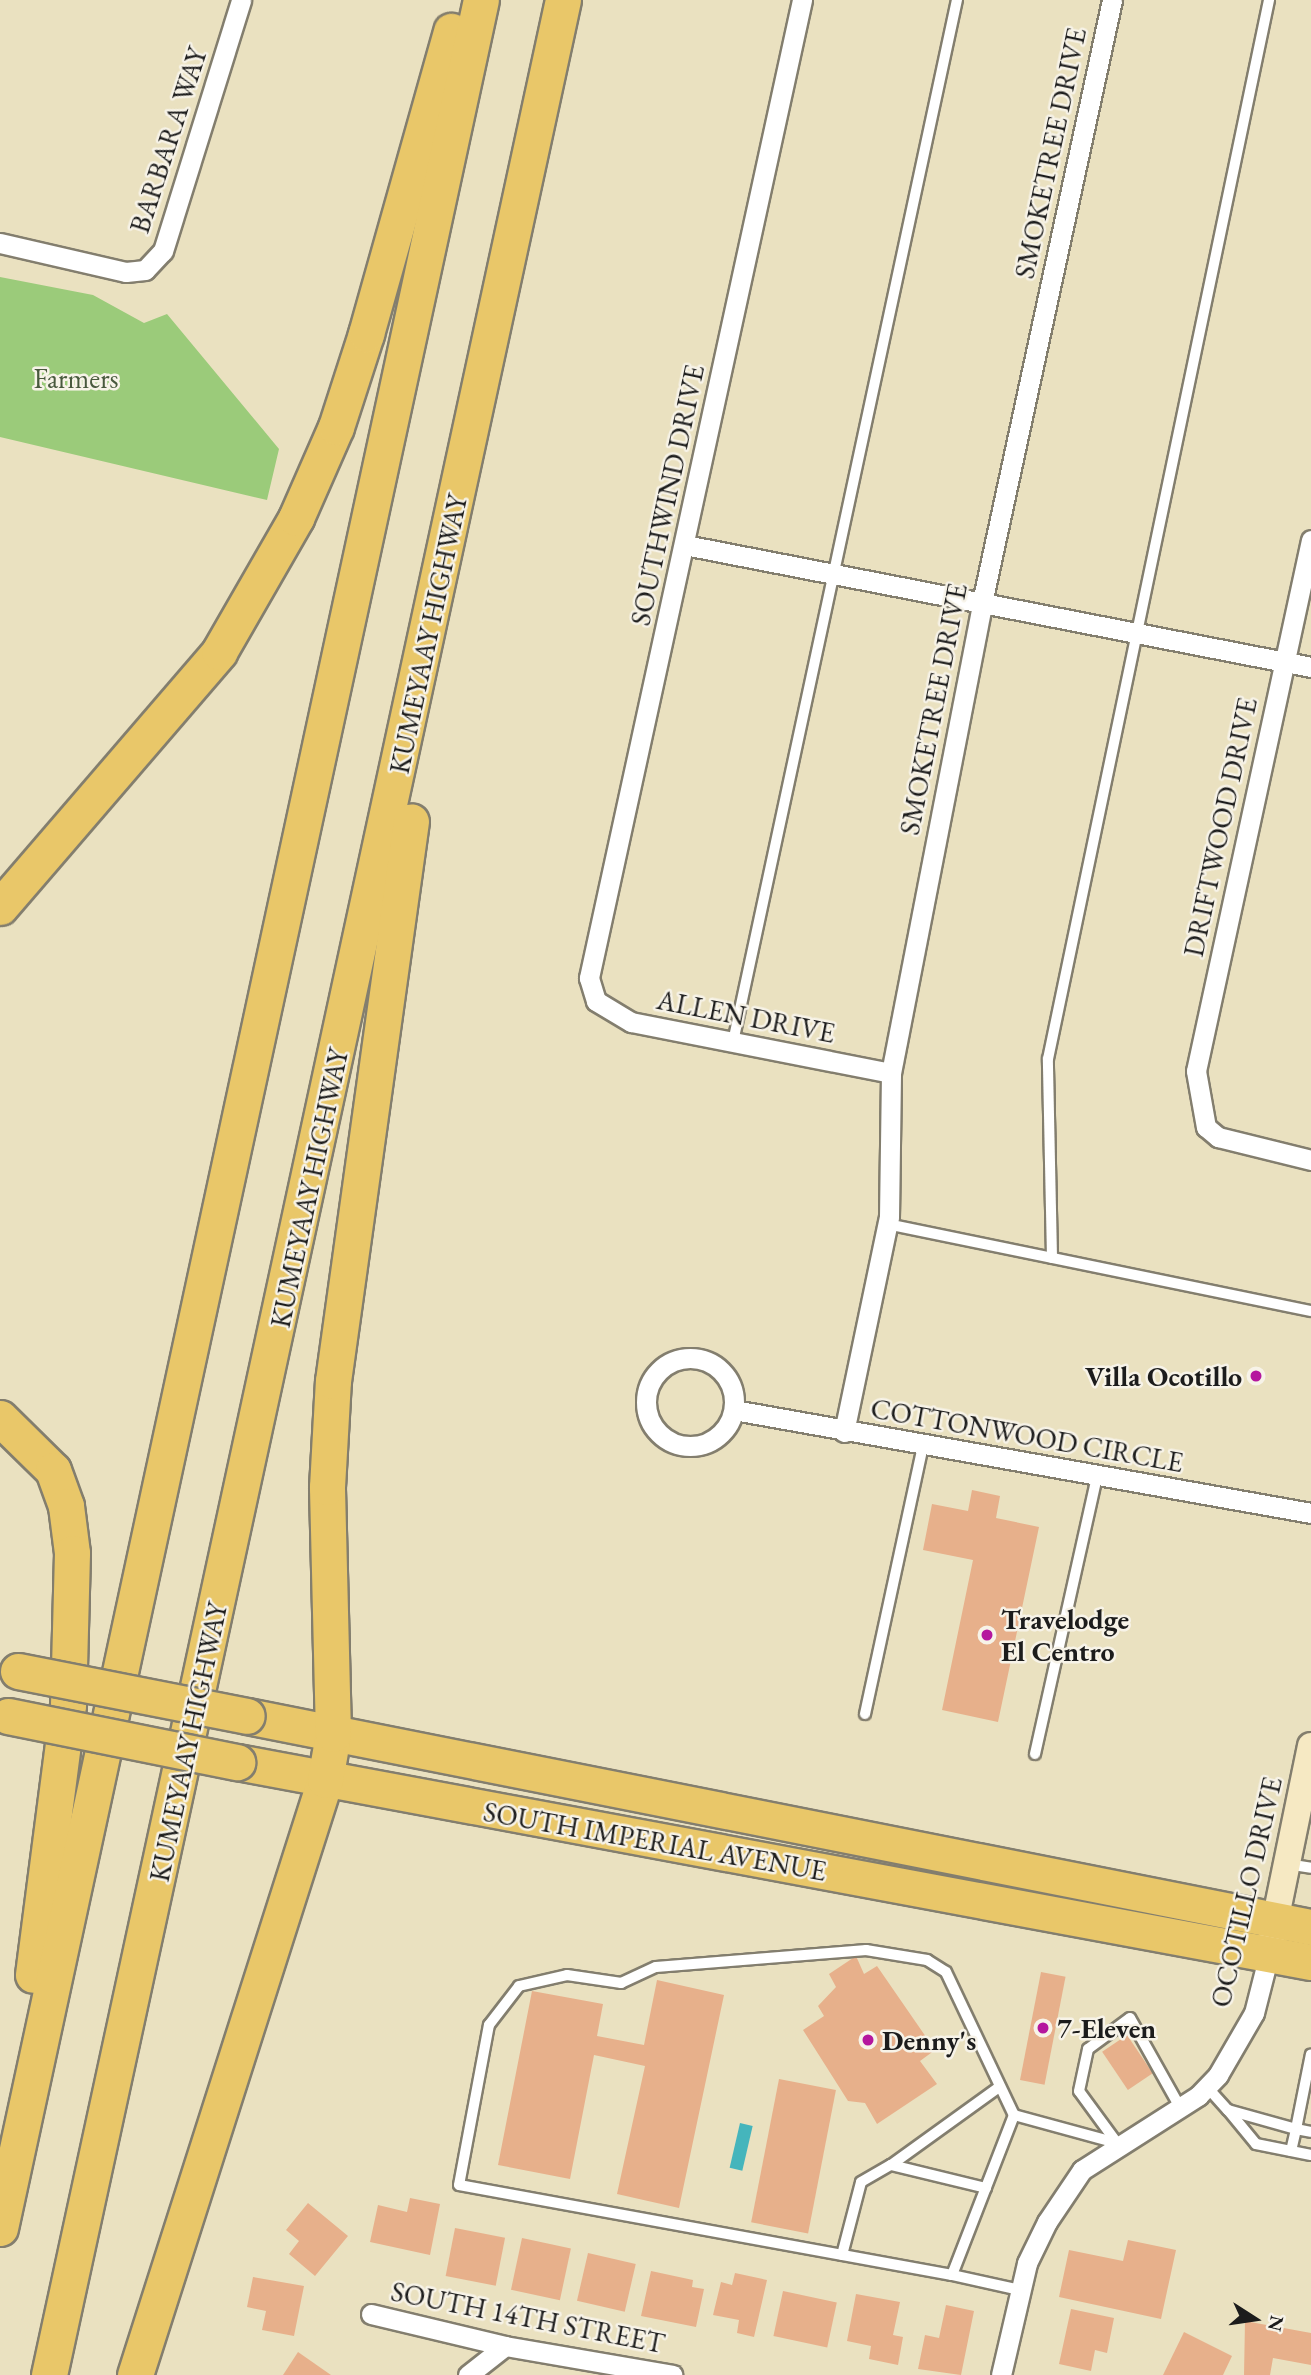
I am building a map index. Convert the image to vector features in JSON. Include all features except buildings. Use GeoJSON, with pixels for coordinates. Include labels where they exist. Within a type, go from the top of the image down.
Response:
{"type":"FeatureCollection","features":[{"type":"Feature","properties":{"kind":"highway"},"geometry":{"type":"LineString","coordinates":[[0,907],[219,652],[296,518],[336,427],[366,334],[458,0]]}},
{"type":"Feature","properties":{"kind":"highway"},"geometry":{"type":"LineString","coordinates":[[0,2228],[481,0]]}},
{"type":"Feature","properties":{"kind":"highway","name":"KUMEYAAY HIGHWAY"},"geometry":{"type":"LineString","coordinates":[[49,2375],[564,0]]}},
{"type":"Feature","properties":{"kind":"highway"},"geometry":{"type":"LineString","coordinates":[[135,2375],[325,1780],[332,1734],[327,1487],[338,1332],[388,951],[461,556],[464,468]]}},
{"type":"Feature","properties":{"kind":"highway"},"geometry":{"type":"LineString","coordinates":[[0,1418],[53,1470],[66,1506],[72,1553],[68,1705],[25,2026],[29,2093]]}},
{"type":"Feature","properties":{"kind":"highway","name":"SOUTH IMPERIAL AVENUE"},"geometry":{"type":"LineString","coordinates":[[9,1668],[1311,1927]]}},
{"type":"Feature","properties":{"kind":"highway","name":"SOUTH IMPERIAL AVENUE"},"geometry":{"type":"LineString","coordinates":[[4,1715],[325,1780],[1311,1962]]}},
{"type":"Feature","properties":{"kind":"street","name":"BARBARA WAY"},"geometry":{"type":"LineString","coordinates":[[0,243],[126,272],[145,270],[163,251],[241,0]]}},
{"type":"Feature","properties":{"kind":"street","name":"SOUTHWIND DRIVE"},"geometry":{"type":"LineString","coordinates":[[596,1001],[592,951],[685,545],[802,0]]}},
{"type":"Feature","properties":{"kind":"street","name":"SMOKETREE DRIVE"},"geometry":{"type":"LineString","coordinates":[[844,1432],[887,1224],[894,1170],[891,1073],[983,598],[1112,0]]}},
{"type":"Feature","properties":{"kind":"street","name":"DRIFTWOOD DRIVE"},"geometry":{"type":"LineString","coordinates":[[1311,540],[1196,1071],[1206,1127],[1244,1146],[1311,1160]]}},
{"type":"Feature","properties":{"kind":"street"},"geometry":{"type":"LineString","coordinates":[[685,545],[983,598],[1311,667]]}},
{"type":"Feature","properties":{"kind":"street","name":"ALLEN DRIVE"},"geometry":{"type":"LineString","coordinates":[[596,1001],[631,1022],[891,1073]]}},
{"type":"Feature","properties":{"kind":"street"},"geometry":{"type":"LineString","coordinates":[[700,1359],[726,1376],[734,1410],[719,1436],[684,1446],[658,1432],[647,1391],[664,1366],[700,1359]]}},
{"type":"Feature","properties":{"kind":"street","name":"COTTONWOOD CIRCLE"},"geometry":{"type":"LineString","coordinates":[[734,1410],[844,1432],[1311,1513]]}},
{"type":"Feature","properties":{"kind":"street","name":"OCOTILLO DRIVE"},"geometry":{"type":"LineString","coordinates":[[1001,2375],[1020,2290],[1047,2222],[1082,2170],[1117,2143],[1180,2107],[1207,2087],[1249,2025],[1276,1920],[1299,1866],[1311,1746]]}},
{"type":"Feature","properties":{"kind":"street","name":"SOUTH 14TH STREET"},"geometry":{"type":"LineString","coordinates":[[371,2314],[505,2346],[673,2375]]}},
{"type":"Feature","properties":{"kind":"street"},"geometry":{"type":"LineString","coordinates":[[468,2375],[505,2346]]}},
{"type":"Feature","properties":{"kind":"lane"},"geometry":{"type":"LineString","coordinates":[[733,1042],[957,0]]}},
{"type":"Feature","properties":{"kind":"lane"},"geometry":{"type":"LineString","coordinates":[[1052,1258],[1048,1059],[1135,630],[1269,0]]}},
{"type":"Feature","properties":{"kind":"lane"},"geometry":{"type":"LineString","coordinates":[[887,1224],[1311,1311]]}},
{"type":"Feature","properties":{"kind":"lane"},"geometry":{"type":"LineString","coordinates":[[865,1714],[923,1446]]}},
{"type":"Feature","properties":{"kind":"lane"},"geometry":{"type":"LineString","coordinates":[[1035,1754],[1097,1476]]}},
{"type":"Feature","properties":{"kind":"lane"},"geometry":{"type":"LineString","coordinates":[[1020,2290],[953,2275],[459,2185],[489,2025],[519,1986],[566,1975],[621,1983],[656,1967],[866,1950],[927,1960],[946,1972],[1014,2115],[1117,2143]]}},
{"type":"Feature","properties":{"kind":"lane"},"geometry":{"type":"LineString","coordinates":[[1117,2143],[1080,2091],[1088,2049],[1130,2018],[1180,2107]]}},
{"type":"Feature","properties":{"kind":"lane"},"geometry":{"type":"LineString","coordinates":[[1291,2151],[1311,2054]]}},
{"type":"Feature","properties":{"kind":"lane"},"geometry":{"type":"LineString","coordinates":[[842,2255],[861,2182],[891,2165],[999,2087]]}},
{"type":"Feature","properties":{"kind":"lane"},"geometry":{"type":"LineString","coordinates":[[1207,2087],[1256,2144],[1311,2155]]}},
{"type":"Feature","properties":{"kind":"lane"},"geometry":{"type":"LineString","coordinates":[[1228,2110],[1311,2132]]}},
{"type":"Feature","properties":{"kind":"lane"},"geometry":{"type":"LineString","coordinates":[[953,2275],[1014,2115]]}},
{"type":"Feature","properties":{"kind":"lane"},"geometry":{"type":"LineString","coordinates":[[891,2165],[986,2188]]}},
{"type":"Feature","properties":{"kind":"green space","name":"Farmers"},"geometry":{"type":"Polygon","coordinates":[[[0,277],[93,295],[144,323],[167,314],[279,449],[267,500],[0,437],[0,277]]]}},
{"type":"Feature","properties":{"kind":"water"},"geometry":{"type":"Polygon","coordinates":[[[740,2123],[753,2126],[742,2171],[730,2168],[740,2123]]]}},
{"type":"Feature","properties":{"kind":"place","name":"Villa Ocotillo"},"geometry":{"type":"Point","coordinates":[1256,1376]}},
{"type":"Feature","properties":{"kind":"place","name":"Travelodge El Centro"},"geometry":{"type":"Point","coordinates":[987,1635]}},
{"type":"Feature","properties":{"kind":"place","name":"7-Eleven"},"geometry":{"type":"Point","coordinates":[1043,2028]}},
{"type":"Feature","properties":{"kind":"place","name":"Denny's"},"geometry":{"type":"Point","coordinates":[868,2040]}}]}
